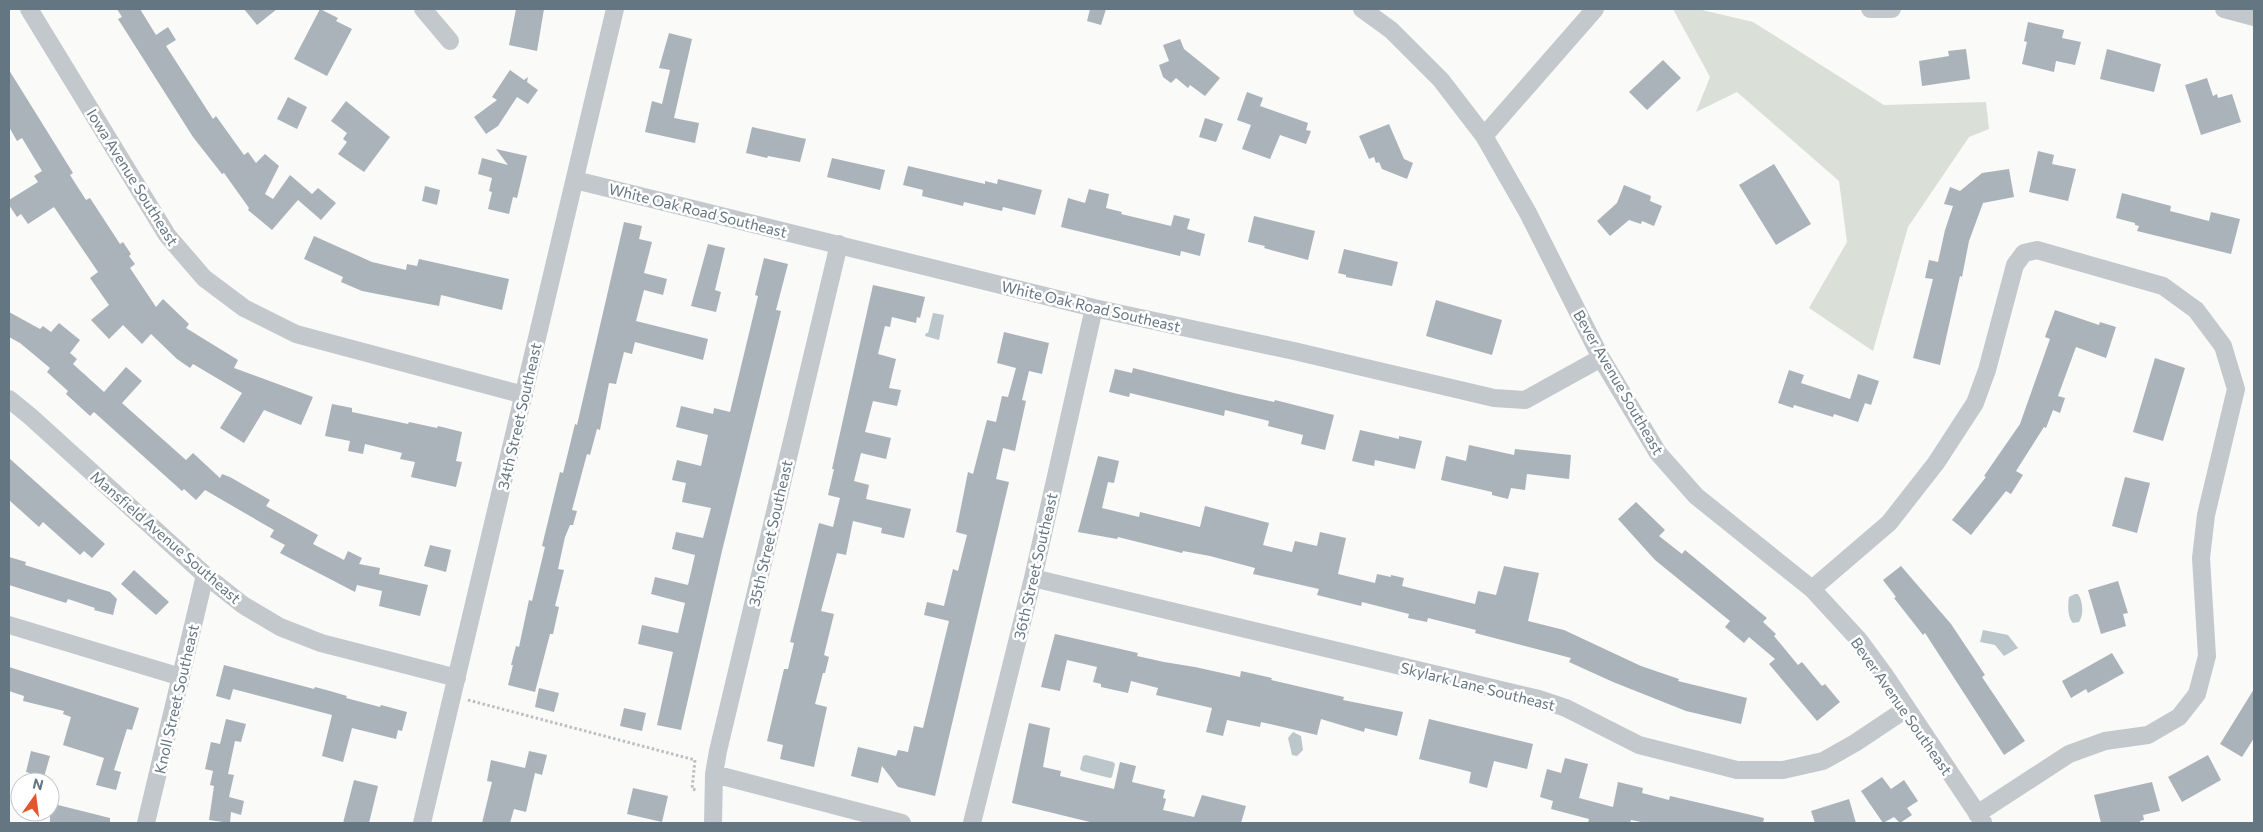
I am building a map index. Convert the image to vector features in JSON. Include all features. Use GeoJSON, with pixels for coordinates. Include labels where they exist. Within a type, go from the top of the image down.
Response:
{"type":"FeatureCollection","features":[{"type":"Feature","properties":{"kind":"street","name":"Iowa Avenue Southeast"},"geometry":{"type":"LineString","coordinates":[[29,9],[167,235],[204,278],[244,308],[296,334],[524,395]]}},
{"type":"Feature","properties":{"kind":"street"},"geometry":{"type":"LineString","coordinates":[[423,9],[450,41]]}},
{"type":"Feature","properties":{"kind":"street","name":"34th Street Southeast"},"geometry":{"type":"LineString","coordinates":[[422,823],[615,9]]}},
{"type":"Feature","properties":{"kind":"street","name":"Bever Avenue Southeast"},"geometry":{"type":"LineString","coordinates":[[1362,9],[1390,30],[1441,80],[1484,136],[1528,213],[1601,358],[1658,453],[1696,496],[1812,589],[1859,640],[1884,674],[1980,819]]}},
{"type":"Feature","properties":{"kind":"street"},"geometry":{"type":"LineString","coordinates":[[1484,136],[1594,9]]}},
{"type":"Feature","properties":{"kind":"street"},"geometry":{"type":"LineString","coordinates":[[1870,9],[1892,9]]}},
{"type":"Feature","properties":{"kind":"street"},"geometry":{"type":"LineString","coordinates":[[2224,9],[2254,17]]}},
{"type":"Feature","properties":{"kind":"street","name":"White Oak Road Southeast"},"geometry":{"type":"LineString","coordinates":[[575,180],[1094,308],[1294,351],[1494,398],[1525,400],[1601,358]]}},
{"type":"Feature","properties":{"kind":"street","name":"35th Street Southeast"},"geometry":{"type":"LineString","coordinates":[[713,823],[714,774],[839,244]]}},
{"type":"Feature","properties":{"kind":"street"},"geometry":{"type":"LineString","coordinates":[[1812,589],[1889,523],[1936,464],[1975,402],[1987,370],[2015,265],[2024,253],[2037,250],[2164,286],[2196,310],[2223,346],[2236,389],[2206,515],[2201,558],[2207,656],[2197,694],[2180,717],[2148,735],[2104,741],[2069,754],[1980,819]]}},
{"type":"Feature","properties":{"kind":"street","name":"36th Street Southeast"},"geometry":{"type":"LineString","coordinates":[[972,823],[1033,578],[1094,308]]}},
{"type":"Feature","properties":{"kind":"street","name":"Mansfield Avenue Southeast"},"geometry":{"type":"LineString","coordinates":[[9,399],[205,575],[243,605],[280,627],[321,643],[457,678]]}},
{"type":"Feature","properties":{"kind":"street","name":"Knoll Street Southeast"},"geometry":{"type":"LineString","coordinates":[[146,823],[205,575]]}},
{"type":"Feature","properties":{"kind":"street","name":"Skylark Lane Southeast"},"geometry":{"type":"LineString","coordinates":[[1033,578],[1538,699],[1591,720],[1639,745],[1737,770],[1783,770],[1823,761],[1855,743],[1906,709]]}},
{"type":"Feature","properties":{"kind":"street"},"geometry":{"type":"LineString","coordinates":[[9,625],[181,677]]}},
{"type":"Feature","properties":{"kind":"street"},"geometry":{"type":"LineString","coordinates":[[714,774],[902,823]]}},
{"type":"Feature","properties":{"kind":"path"},"geometry":{"type":"LineString","coordinates":[[467,700],[695,760],[692,789],[699,790]]}},
{"type":"Feature","properties":{"kind":"shaded area"},"geometry":{"type":"Polygon","coordinates":[[[1673,9],[1698,9],[1753,22],[1884,105],[1986,102],[1989,129],[1969,137],[1908,227],[1873,351],[1809,308],[1847,242],[1839,181],[1737,92],[1696,112],[1710,77],[1673,9]]]}},
{"type":"Feature","properties":{"kind":"shaded area"},"geometry":{"type":"Polygon","coordinates":[[[933,313],[944,315],[939,340],[925,336],[928,333],[933,313]]]}},
{"type":"Feature","properties":{"kind":"shaded area"},"geometry":{"type":"Polygon","coordinates":[[[2078,594],[2080,597],[2082,612],[2079,622],[2073,623],[2069,614],[2068,603],[2069,597],[2078,594]]]}},
{"type":"Feature","properties":{"kind":"shaded area"},"geometry":{"type":"Polygon","coordinates":[[[1983,630],[2008,635],[2018,648],[2004,656],[1995,645],[1980,642],[1983,630]]]}},
{"type":"Feature","properties":{"kind":"shaded area"},"geometry":{"type":"Polygon","coordinates":[[[1293,732],[1301,736],[1303,750],[1297,756],[1292,755],[1288,738],[1293,732]]]}},
{"type":"Feature","properties":{"kind":"shaded area"},"geometry":{"type":"Polygon","coordinates":[[[1086,755],[1113,762],[1115,764],[1112,777],[1082,771],[1080,769],[1083,756],[1086,755]]]}},
{"type":"Feature","properties":{"kind":"building"},"geometry":{"type":"Polygon","coordinates":[[[117,9],[140,9],[156,35],[168,27],[176,40],[166,46],[213,119],[216,116],[244,155],[248,152],[256,163],[265,154],[279,166],[265,194],[273,199],[290,175],[312,194],[318,188],[336,203],[321,220],[298,200],[272,230],[248,210],[249,208],[224,173],[222,174],[193,137],[118,19],[122,17],[117,9]]]}},
{"type":"Feature","properties":{"kind":"building"},"geometry":{"type":"Polygon","coordinates":[[[244,9],[277,9],[257,25],[244,9]]]}},
{"type":"Feature","properties":{"kind":"building"},"geometry":{"type":"Polygon","coordinates":[[[320,9],[338,18],[336,21],[352,29],[327,76],[294,59],[320,9]]]}},
{"type":"Feature","properties":{"kind":"building"},"geometry":{"type":"Polygon","coordinates":[[[516,9],[544,9],[537,51],[509,45],[516,9]]]}},
{"type":"Feature","properties":{"kind":"building"},"geometry":{"type":"Polygon","coordinates":[[[1090,9],[1106,9],[1101,25],[1087,21],[1090,9]]]}},
{"type":"Feature","properties":{"kind":"building"},"geometry":{"type":"Polygon","coordinates":[[[2028,22],[2064,30],[2062,38],[2081,42],[2075,65],[2056,61],[2054,72],[2022,64],[2027,42],[2024,41],[2028,22]]]}},
{"type":"Feature","properties":{"kind":"building"},"geometry":{"type":"Polygon","coordinates":[[[669,33],[692,39],[674,118],[699,123],[695,143],[645,132],[652,101],[662,104],[670,70],[659,68],[669,33]]]}},
{"type":"Feature","properties":{"kind":"building"},"geometry":{"type":"Polygon","coordinates":[[[1180,39],[1184,49],[1220,78],[1205,96],[1190,85],[1188,88],[1176,78],[1171,83],[1163,77],[1159,65],[1169,61],[1163,45],[1180,39]]]}},
{"type":"Feature","properties":{"kind":"building"},"geometry":{"type":"Polygon","coordinates":[[[1966,49],[1970,79],[1922,86],[1919,61],[1949,56],[1948,51],[1966,49]]]}},
{"type":"Feature","properties":{"kind":"building"},"geometry":{"type":"Polygon","coordinates":[[[2107,49],[2161,64],[2154,92],[2100,79],[2107,49]]]}},
{"type":"Feature","properties":{"kind":"building"},"geometry":{"type":"Polygon","coordinates":[[[1663,60],[1681,78],[1647,110],[1629,92],[1663,60]]]}},
{"type":"Feature","properties":{"kind":"building"},"geometry":{"type":"Polygon","coordinates":[[[9,70],[73,173],[70,175],[86,200],[90,198],[120,244],[123,242],[131,254],[129,256],[135,264],[130,268],[156,307],[163,299],[189,324],[186,328],[238,360],[234,368],[313,397],[301,425],[264,410],[244,443],[220,428],[242,393],[193,364],[190,368],[177,359],[151,334],[142,344],[123,325],[109,339],[91,320],[109,305],[90,278],[98,272],[54,207],[28,224],[21,214],[17,217],[9,205],[9,200],[38,182],[34,176],[42,171],[22,138],[17,141],[9,127],[9,70]]]}},
{"type":"Feature","properties":{"kind":"building"},"geometry":{"type":"Polygon","coordinates":[[[510,70],[524,80],[528,77],[527,82],[538,90],[528,104],[517,97],[498,126],[486,134],[474,117],[497,100],[492,97],[510,70]]]}},
{"type":"Feature","properties":{"kind":"building"},"geometry":{"type":"Polygon","coordinates":[[[2207,78],[2213,96],[2217,94],[2218,98],[2232,94],[2241,122],[2201,135],[2185,85],[2207,78]]]}},
{"type":"Feature","properties":{"kind":"building"},"geometry":{"type":"Polygon","coordinates":[[[1247,92],[1263,98],[1260,106],[1308,123],[1306,130],[1311,131],[1306,144],[1280,135],[1270,159],[1242,149],[1251,125],[1237,120],[1247,92]]]}},
{"type":"Feature","properties":{"kind":"building"},"geometry":{"type":"Polygon","coordinates":[[[288,97],[307,107],[297,129],[277,119],[288,97]]]}},
{"type":"Feature","properties":{"kind":"building"},"geometry":{"type":"Polygon","coordinates":[[[346,101],[390,137],[364,172],[338,154],[347,142],[343,139],[347,133],[331,121],[346,101]]]}},
{"type":"Feature","properties":{"kind":"building"},"geometry":{"type":"Polygon","coordinates":[[[1205,118],[1223,124],[1216,142],[1199,137],[1205,118]]]}},
{"type":"Feature","properties":{"kind":"building"},"geometry":{"type":"Polygon","coordinates":[[[1389,124],[1404,159],[1413,163],[1407,179],[1382,169],[1379,162],[1376,163],[1374,157],[1369,159],[1359,136],[1389,124]]]}},
{"type":"Feature","properties":{"kind":"building"},"geometry":{"type":"Polygon","coordinates":[[[752,127],[806,139],[800,162],[746,153],[752,127]]]}},
{"type":"Feature","properties":{"kind":"building"},"geometry":{"type":"Polygon","coordinates":[[[496,149],[527,156],[517,198],[513,197],[509,214],[488,209],[492,192],[489,191],[492,178],[478,174],[482,158],[508,165],[496,149]]]}},
{"type":"Feature","properties":{"kind":"building"},"geometry":{"type":"Polygon","coordinates":[[[2038,151],[2054,155],[2052,164],[2076,169],[2068,201],[2029,192],[2038,151]]]}},
{"type":"Feature","properties":{"kind":"building"},"geometry":{"type":"Polygon","coordinates":[[[832,158],[885,170],[880,190],[827,177],[832,158]]]}},
{"type":"Feature","properties":{"kind":"building"},"geometry":{"type":"Polygon","coordinates":[[[1774,164],[1811,224],[1776,245],[1739,185],[1774,164]]]}},
{"type":"Feature","properties":{"kind":"building"},"geometry":{"type":"Polygon","coordinates":[[[908,166],[985,184],[985,181],[997,184],[998,179],[1042,190],[1035,215],[1003,207],[1002,211],[964,202],[963,206],[922,196],[923,190],[903,185],[908,166]]]}},
{"type":"Feature","properties":{"kind":"building"},"geometry":{"type":"Polygon","coordinates":[[[2009,169],[2014,197],[1983,203],[1969,241],[1940,365],[1913,358],[1933,279],[1925,278],[1929,260],[1938,262],[1945,230],[1953,206],[1944,204],[1950,187],[1960,191],[1982,173],[2009,169]]]}},
{"type":"Feature","properties":{"kind":"building"},"geometry":{"type":"Polygon","coordinates":[[[1624,185],[1651,196],[1650,201],[1662,206],[1654,226],[1642,221],[1641,224],[1629,220],[1610,236],[1597,221],[1617,203],[1624,185]]]}},
{"type":"Feature","properties":{"kind":"building"},"geometry":{"type":"Polygon","coordinates":[[[425,186],[440,190],[437,205],[422,201],[425,186]]]}},
{"type":"Feature","properties":{"kind":"building"},"geometry":{"type":"Polygon","coordinates":[[[1089,189],[1109,194],[1106,208],[1122,212],[1121,214],[1171,226],[1174,215],[1190,219],[1187,229],[1205,234],[1200,256],[1181,251],[1180,256],[1061,227],[1068,198],[1085,203],[1089,189]]]}},
{"type":"Feature","properties":{"kind":"building"},"geometry":{"type":"Polygon","coordinates":[[[2122,193],[2171,206],[2170,211],[2209,221],[2211,212],[2240,219],[2231,254],[2137,231],[2139,226],[2135,225],[2135,223],[2116,218],[2122,193]]]}},
{"type":"Feature","properties":{"kind":"building"},"geometry":{"type":"Polygon","coordinates":[[[1254,216],[1315,231],[1308,260],[1248,242],[1254,216]]]}},
{"type":"Feature","properties":{"kind":"building"},"geometry":{"type":"Polygon","coordinates":[[[624,222],[642,226],[639,239],[652,242],[644,273],[667,279],[663,295],[644,290],[636,321],[708,339],[703,360],[635,342],[632,354],[624,352],[616,384],[609,383],[600,430],[597,429],[590,455],[587,454],[572,510],[577,511],[573,525],[570,525],[565,537],[558,569],[564,570],[555,606],[559,607],[553,634],[550,634],[535,692],[508,685],[513,665],[511,665],[516,646],[519,647],[529,600],[532,601],[545,547],[542,546],[560,472],[563,473],[575,424],[577,425],[624,222]]]}},
{"type":"Feature","properties":{"kind":"building"},"geometry":{"type":"Polygon","coordinates":[[[314,236],[372,262],[406,270],[407,264],[417,266],[419,259],[509,279],[502,310],[441,295],[439,306],[362,291],[341,282],[343,277],[304,259],[314,236]]]}},
{"type":"Feature","properties":{"kind":"building"},"geometry":{"type":"Polygon","coordinates":[[[708,244],[725,248],[715,290],[721,292],[716,312],[691,306],[708,244]]]}},
{"type":"Feature","properties":{"kind":"building"},"geometry":{"type":"Polygon","coordinates":[[[1344,249],[1398,262],[1392,286],[1346,277],[1346,275],[1338,273],[1344,249]]]}},
{"type":"Feature","properties":{"kind":"building"},"geometry":{"type":"Polygon","coordinates":[[[764,258],[788,264],[776,310],[781,311],[722,551],[681,730],[657,725],[673,652],[638,644],[642,625],[678,633],[685,603],[651,594],[655,577],[688,585],[695,555],[672,549],[676,532],[703,538],[711,508],[682,502],[686,483],[672,480],[677,460],[701,466],[708,435],[676,427],[681,406],[713,414],[714,408],[730,412],[758,296],[755,295],[764,258]]]}},
{"type":"Feature","properties":{"kind":"building"},"geometry":{"type":"Polygon","coordinates":[[[873,285],[925,297],[920,318],[917,317],[916,323],[892,317],[890,327],[885,326],[878,354],[896,359],[889,388],[901,390],[897,406],[873,401],[865,432],[891,438],[886,459],[861,453],[854,481],[869,485],[866,499],[911,509],[904,538],[881,533],[882,528],[853,521],[846,555],[837,553],[821,611],[834,614],[824,655],[829,657],[815,704],[827,707],[814,767],[780,759],[783,745],[767,741],[784,669],[788,669],[794,643],[790,642],[819,523],[833,527],[840,498],[828,495],[834,469],[832,469],[873,285]]]}},
{"type":"Feature","properties":{"kind":"building"},"geometry":{"type":"Polygon","coordinates":[[[1436,300],[1502,320],[1492,355],[1426,336],[1436,300]]]}},
{"type":"Feature","properties":{"kind":"building"},"geometry":{"type":"Polygon","coordinates":[[[2055,310],[2099,325],[2100,322],[2116,327],[2106,358],[2076,347],[2058,396],[2065,398],[2060,413],[2053,410],[2046,428],[2044,427],[2016,471],[2023,475],[2011,494],[2006,491],[1971,535],[1952,520],[1986,477],[1984,476],[2020,424],[2050,339],[2045,337],[2055,310]]]}},
{"type":"Feature","properties":{"kind":"building"},"geometry":{"type":"Polygon","coordinates":[[[9,312],[40,329],[43,326],[51,332],[59,323],[80,340],[70,353],[77,359],[73,364],[104,392],[126,367],[142,381],[122,403],[186,460],[193,453],[220,478],[222,474],[230,477],[270,500],[266,506],[318,535],[313,544],[344,560],[348,551],[362,558],[359,564],[380,568],[379,574],[428,585],[420,616],[379,606],[382,591],[357,585],[355,592],[280,553],[285,545],[270,537],[274,530],[205,490],[196,500],[184,489],[182,491],[94,412],[90,416],[66,394],[68,391],[47,372],[50,368],[20,343],[9,337],[9,312]]]}},
{"type":"Feature","properties":{"kind":"building"},"geometry":{"type":"Polygon","coordinates":[[[1004,332],[1049,343],[1042,374],[1029,371],[1022,400],[1026,401],[1015,451],[1003,448],[996,479],[1009,482],[935,796],[898,787],[882,766],[878,783],[851,776],[858,747],[896,756],[898,750],[908,752],[914,726],[923,728],[949,621],[924,615],[927,602],[944,606],[953,569],[958,571],[967,535],[956,532],[968,472],[973,474],[987,420],[996,422],[1002,396],[1008,397],[1016,368],[997,363],[1004,332]]]}},
{"type":"Feature","properties":{"kind":"building"},"geometry":{"type":"Polygon","coordinates":[[[2155,358],[2185,368],[2163,441],[2133,432],[2155,358]]]}},
{"type":"Feature","properties":{"kind":"building"},"geometry":{"type":"Polygon","coordinates":[[[1133,368],[1334,415],[1325,450],[1301,444],[1303,435],[1268,426],[1269,421],[1225,410],[1224,416],[1130,393],[1129,397],[1109,392],[1115,369],[1132,373],[1133,368]]]}},
{"type":"Feature","properties":{"kind":"building"},"geometry":{"type":"Polygon","coordinates":[[[1789,370],[1804,375],[1801,383],[1850,399],[1858,374],[1879,381],[1871,405],[1865,403],[1858,422],[1834,414],[1833,417],[1794,405],[1793,408],[1778,403],[1789,370]]]}},
{"type":"Feature","properties":{"kind":"building"},"geometry":{"type":"Polygon","coordinates":[[[332,404],[352,408],[352,412],[408,424],[409,422],[437,428],[438,426],[462,432],[456,461],[462,462],[456,487],[411,477],[415,462],[400,459],[402,453],[365,444],[363,454],[348,451],[350,441],[325,436],[332,404]]]}},
{"type":"Feature","properties":{"kind":"building"},"geometry":{"type":"Polygon","coordinates":[[[1360,430],[1399,439],[1399,436],[1422,441],[1415,469],[1375,460],[1374,466],[1352,461],[1360,430]]]}},
{"type":"Feature","properties":{"kind":"building"},"geometry":{"type":"Polygon","coordinates":[[[1469,445],[1514,455],[1515,449],[1571,455],[1569,479],[1527,474],[1525,490],[1511,488],[1508,499],[1492,495],[1492,492],[1441,480],[1446,456],[1466,461],[1469,445]]]}},
{"type":"Feature","properties":{"kind":"building"},"geometry":{"type":"Polygon","coordinates":[[[1098,456],[1119,461],[1114,483],[1108,482],[1102,508],[1139,517],[1140,512],[1200,527],[1205,506],[1269,523],[1263,545],[1292,552],[1295,541],[1317,546],[1320,532],[1346,538],[1338,574],[1375,583],[1377,574],[1391,577],[1391,575],[1404,578],[1402,586],[1475,604],[1478,591],[1496,595],[1504,566],[1539,573],[1528,621],[1564,630],[1641,666],[1679,679],[1678,681],[1747,698],[1741,724],[1686,711],[1569,662],[1571,658],[1475,633],[1476,630],[1428,618],[1427,622],[1408,618],[1409,614],[1362,602],[1361,606],[1317,595],[1319,589],[1253,574],[1255,568],[1210,556],[1183,551],[1182,553],[1118,537],[1117,539],[1078,532],[1098,456]]]}},
{"type":"Feature","properties":{"kind":"building"},"geometry":{"type":"Polygon","coordinates":[[[9,458],[105,544],[92,558],[84,551],[80,555],[43,522],[39,527],[9,500],[9,458]]]}},
{"type":"Feature","properties":{"kind":"building"},"geometry":{"type":"Polygon","coordinates":[[[2125,477],[2150,483],[2137,533],[2112,526],[2125,477]]]}},
{"type":"Feature","properties":{"kind":"building"},"geometry":{"type":"Polygon","coordinates":[[[1636,502],[1665,530],[1659,536],[1682,554],[1685,550],[1767,618],[1763,622],[1776,634],[1774,636],[1798,665],[1802,662],[1822,686],[1825,684],[1840,702],[1817,721],[1769,664],[1775,659],[1749,637],[1744,643],[1725,627],[1730,621],[1655,560],[1618,519],[1636,502]]]}},
{"type":"Feature","properties":{"kind":"building"},"geometry":{"type":"Polygon","coordinates":[[[430,545],[451,550],[446,572],[424,566],[430,545]]]}},
{"type":"Feature","properties":{"kind":"building"},"geometry":{"type":"Polygon","coordinates":[[[9,557],[26,562],[25,565],[110,592],[117,599],[113,615],[94,610],[95,608],[68,599],[66,603],[9,585],[9,557]]]}},
{"type":"Feature","properties":{"kind":"building"},"geometry":{"type":"Polygon","coordinates":[[[1901,566],[1951,624],[1985,675],[1982,677],[2025,741],[2004,755],[1925,633],[1923,635],[1894,598],[1896,597],[1883,580],[1901,566]]]}},
{"type":"Feature","properties":{"kind":"building"},"geometry":{"type":"Polygon","coordinates":[[[134,570],[169,602],[156,615],[121,584],[134,570]]]}},
{"type":"Feature","properties":{"kind":"building"},"geometry":{"type":"Polygon","coordinates":[[[2118,581],[2128,613],[2123,614],[2126,626],[2101,634],[2088,590],[2118,581]]]}},
{"type":"Feature","properties":{"kind":"building"},"geometry":{"type":"Polygon","coordinates":[[[1055,634],[1138,653],[1137,656],[1164,662],[1240,677],[1241,671],[1344,697],[1343,700],[1403,712],[1397,736],[1365,728],[1364,732],[1321,719],[1317,735],[1261,722],[1260,727],[1227,720],[1223,736],[1206,732],[1212,708],[1156,695],[1158,688],[1131,681],[1128,693],[1101,687],[1101,684],[1093,682],[1097,667],[1067,660],[1060,691],[1041,687],[1055,634]]]}},
{"type":"Feature","properties":{"kind":"building"},"geometry":{"type":"Polygon","coordinates":[[[2112,653],[2124,673],[2088,693],[2086,689],[2071,698],[2062,681],[2112,653]]]}},
{"type":"Feature","properties":{"kind":"building"},"geometry":{"type":"Polygon","coordinates":[[[224,665],[314,689],[315,687],[330,691],[347,696],[346,698],[380,707],[381,705],[407,712],[402,731],[398,730],[396,739],[352,728],[343,762],[322,756],[332,715],[233,689],[230,700],[216,696],[224,665]]]}},
{"type":"Feature","properties":{"kind":"building"},"geometry":{"type":"Polygon","coordinates":[[[9,667],[139,708],[132,730],[127,729],[114,770],[121,772],[116,790],[96,785],[104,758],[63,745],[71,717],[63,714],[64,711],[23,701],[24,696],[9,691],[9,667]]]}},
{"type":"Feature","properties":{"kind":"building"},"geometry":{"type":"Polygon","coordinates":[[[539,688],[559,693],[554,712],[535,707],[539,688]]]}},
{"type":"Feature","properties":{"kind":"building"},"geometry":{"type":"Polygon","coordinates":[[[2254,689],[2254,738],[2242,757],[2220,744],[2254,689]]]}},
{"type":"Feature","properties":{"kind":"building"},"geometry":{"type":"Polygon","coordinates":[[[624,708],[646,713],[642,731],[620,726],[624,708]]]}},
{"type":"Feature","properties":{"kind":"building"},"geometry":{"type":"Polygon","coordinates":[[[226,719],[246,724],[241,742],[235,741],[228,774],[234,775],[229,797],[244,801],[241,815],[231,812],[230,823],[209,820],[214,786],[210,785],[213,771],[205,769],[211,742],[220,744],[226,719]]]}},
{"type":"Feature","properties":{"kind":"building"},"geometry":{"type":"Polygon","coordinates":[[[1429,719],[1533,744],[1527,769],[1494,761],[1487,788],[1469,783],[1471,772],[1419,759],[1429,719]]]}},
{"type":"Feature","properties":{"kind":"building"},"geometry":{"type":"Polygon","coordinates":[[[1029,723],[1050,728],[1043,767],[1061,771],[1060,776],[1114,789],[1120,762],[1136,766],[1132,782],[1165,790],[1163,798],[1166,799],[1163,810],[1194,817],[1202,795],[1246,806],[1241,823],[1094,823],[1012,803],[1029,723]]]}},
{"type":"Feature","properties":{"kind":"building"},"geometry":{"type":"Polygon","coordinates":[[[31,751],[50,756],[45,772],[26,772],[31,751]]]}},
{"type":"Feature","properties":{"kind":"building"},"geometry":{"type":"Polygon","coordinates":[[[529,751],[547,755],[542,775],[535,773],[526,812],[514,809],[510,823],[482,823],[492,782],[487,781],[491,760],[525,768],[529,751]]]}},
{"type":"Feature","properties":{"kind":"building"},"geometry":{"type":"Polygon","coordinates":[[[2208,755],[2221,780],[2182,802],[2168,777],[2208,755]]]}},
{"type":"Feature","properties":{"kind":"building"},"geometry":{"type":"Polygon","coordinates":[[[1565,758],[1588,764],[1579,798],[1613,807],[1618,782],[1643,788],[1642,793],[1669,800],[1670,796],[1764,818],[1763,823],[1646,823],[1631,820],[1630,823],[1588,823],[1589,819],[1551,809],[1553,801],[1540,797],[1547,769],[1561,773],[1565,758]]]}},
{"type":"Feature","properties":{"kind":"building"},"geometry":{"type":"Polygon","coordinates":[[[1882,777],[1891,789],[1904,780],[1918,801],[1907,808],[1912,815],[1900,823],[1894,817],[1883,823],[1861,791],[1882,777]]]}},
{"type":"Feature","properties":{"kind":"building"},"geometry":{"type":"Polygon","coordinates":[[[354,780],[378,786],[369,823],[343,823],[354,780]]]}},
{"type":"Feature","properties":{"kind":"building"},"geometry":{"type":"Polygon","coordinates":[[[2152,782],[2160,811],[2143,815],[2144,820],[2140,821],[2140,823],[2101,823],[2094,795],[2152,782]]]}},
{"type":"Feature","properties":{"kind":"building"},"geometry":{"type":"Polygon","coordinates":[[[633,788],[668,796],[662,822],[627,814],[633,788]]]}},
{"type":"Feature","properties":{"kind":"building"},"geometry":{"type":"Polygon","coordinates":[[[1849,799],[1856,823],[1815,823],[1811,811],[1849,799]]]}},
{"type":"Feature","properties":{"kind":"building"},"geometry":{"type":"Polygon","coordinates":[[[60,806],[110,818],[110,823],[50,823],[60,822],[60,806]]]}}]}
